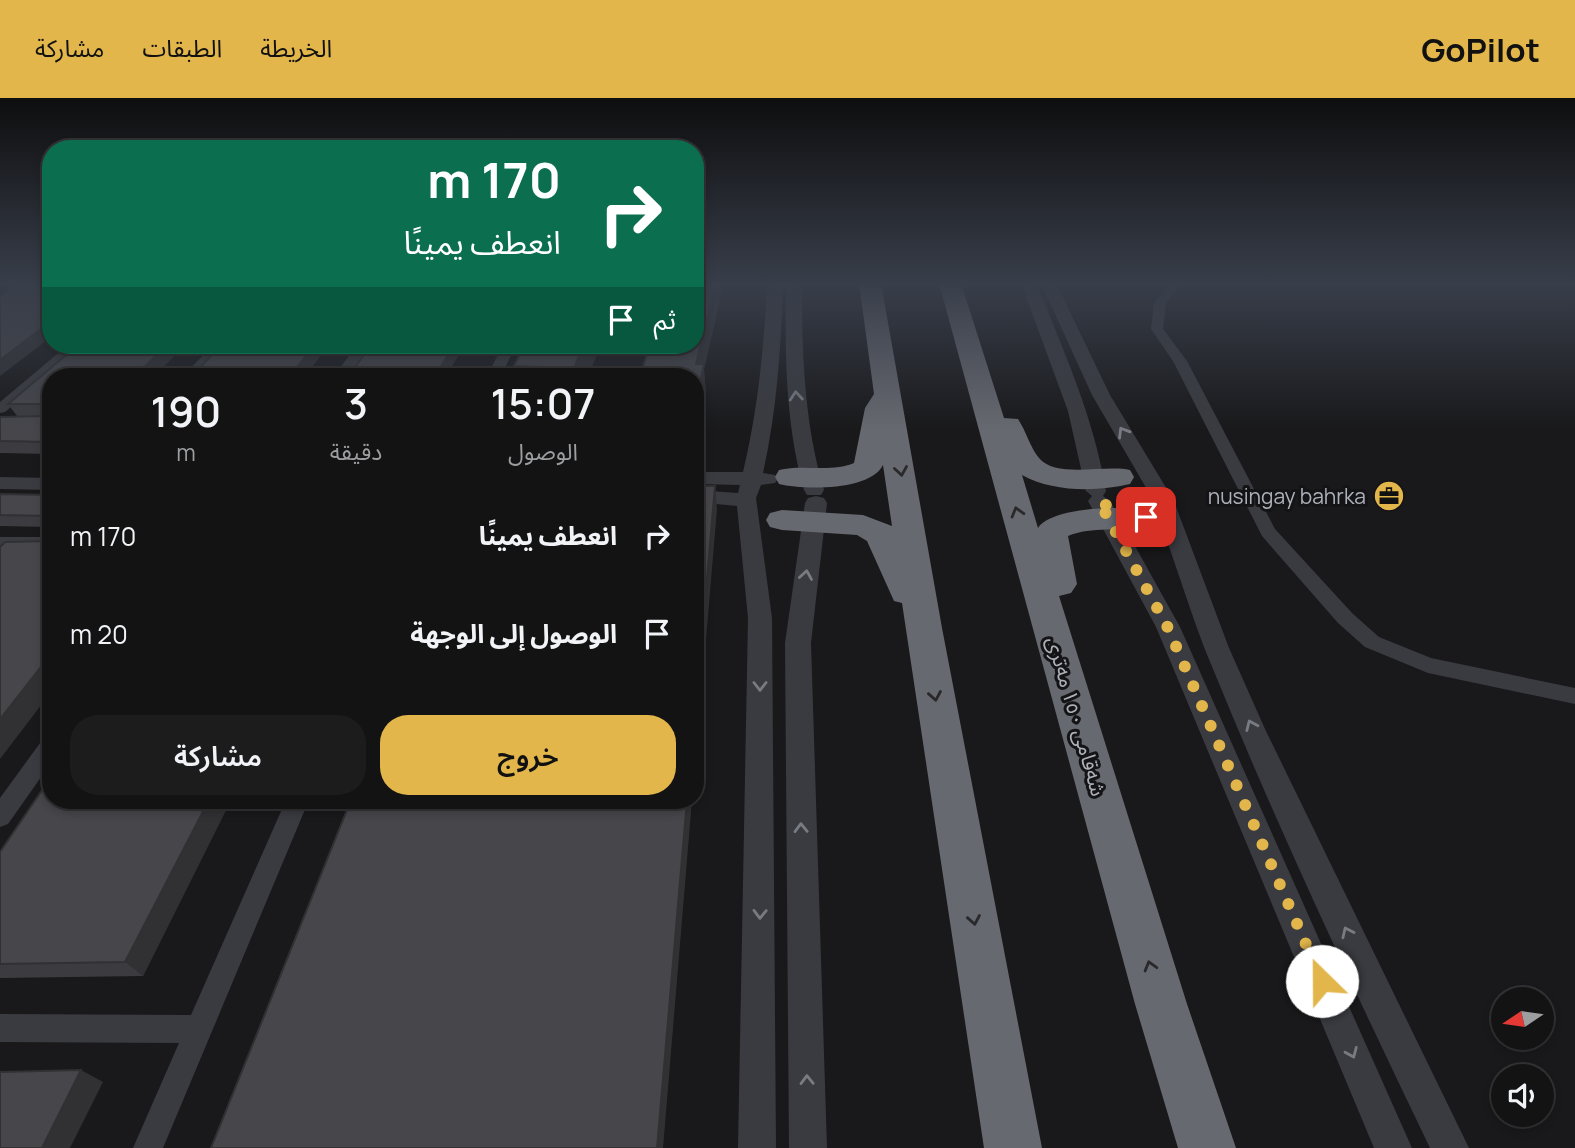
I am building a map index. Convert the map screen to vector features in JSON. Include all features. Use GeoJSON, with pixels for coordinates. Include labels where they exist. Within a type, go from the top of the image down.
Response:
{"type":"FeatureCollection","features":[{"type":"Feature","properties":{"kind":"highway"},"geometry":{"type":"LineString","coordinates":[[877,332],[900,462],[924,628],[1013,1148]]}},
{"type":"Feature","properties":{"kind":"highway","name":"شەقامی ١٥٠ مەتری"},"geometry":{"type":"LineString","coordinates":[[964,332],[1161,1004],[1206,1148]]}},
{"type":"Feature","properties":{"kind":"highway"},"geometry":{"type":"LineString","coordinates":[[791,496],[856,474],[870,464],[873,430],[886,390]]}},
{"type":"Feature","properties":{"kind":"highway"},"geometry":{"type":"LineString","coordinates":[[981,391],[1003,417],[1024,461],[1032,469],[1122,497]]}},
{"type":"Feature","properties":{"kind":"highway"},"geometry":{"type":"LineString","coordinates":[[791,496],[868,526],[881,534],[924,628]]}},
{"type":"Feature","properties":{"kind":"highway"},"geometry":{"type":"LineString","coordinates":[[1058,651],[1060,604],[1051,535],[1064,524],[1122,497]]}},
{"type":"Feature","properties":{"kind":"highway"},"geometry":{"type":"LineString","coordinates":[[1161,1004],[1224,1148]]}},
{"type":"Feature","properties":{"kind":"highway"},"geometry":{"type":"LineString","coordinates":[[991,1016],[995,1148]]}},
{"type":"Feature","properties":{"kind":"street"},"geometry":{"type":"LineString","coordinates":[[773,332],[764,425],[791,496],[798,643],[807,1148]]}},
{"type":"Feature","properties":{"kind":"street"},"geometry":{"type":"LineString","coordinates":[[757,1148],[760,618],[791,496],[799,423],[793,332]]}},
{"type":"Feature","properties":{"kind":"street"},"geometry":{"type":"LineString","coordinates":[[1047,332],[1073,397],[1122,497],[1168,628],[1393,1148]]}},
{"type":"Feature","properties":{"kind":"street"},"geometry":{"type":"LineString","coordinates":[[1071,332],[1101,395],[1122,497],[1202,612],[1314,863],[1450,1148]]}},
{"type":"Feature","properties":{"kind":"street"},"geometry":{"type":"LineString","coordinates":[[1159,332],[1180,361],[1268,532],[1345,618],[1372,642],[1428,665],[1575,696]]}},
{"type":"Feature","properties":{"kind":"street"},"geometry":{"type":"LineString","coordinates":[[49,368],[65,354]]}},
{"type":"Feature","properties":{"kind":"street"},"geometry":{"type":"LineString","coordinates":[[198,368],[211,354]]}},
{"type":"Feature","properties":{"kind":"street"},"geometry":{"type":"LineString","coordinates":[[0,410],[42,374]]}},
{"type":"Feature","properties":{"kind":"street"},"geometry":{"type":"LineString","coordinates":[[0,470],[42,470]]}},
{"type":"Feature","properties":{"kind":"street"},"geometry":{"type":"LineString","coordinates":[[704,480],[791,496]]}},
{"type":"Feature","properties":{"kind":"street"},"geometry":{"type":"LineString","coordinates":[[0,483],[42,484]]}},
{"type":"Feature","properties":{"kind":"street"},"geometry":{"type":"LineString","coordinates":[[704,496],[791,496]]}},
{"type":"Feature","properties":{"kind":"street"},"geometry":{"type":"LineString","coordinates":[[2,544],[42,543]]}},
{"type":"Feature","properties":{"kind":"street"},"geometry":{"type":"LineString","coordinates":[[0,817],[42,758]]}},
{"type":"Feature","properties":{"kind":"street"},"geometry":{"type":"LineString","coordinates":[[148,1148],[294,809]]}},
{"type":"Feature","properties":{"kind":"street"},"geometry":{"type":"LineString","coordinates":[[0,1028],[200,1029]]}},
{"type":"Feature","properties":{"kind":"building"},"geometry":{"type":"Polygon","coordinates":[[[0,332],[37,332],[0,360],[0,332]]]}},
{"type":"Feature","properties":{"kind":"building"},"geometry":{"type":"Polygon","coordinates":[[[67,354],[158,354],[143,368],[51,368],[67,354]]]}},
{"type":"Feature","properties":{"kind":"building"},"geometry":{"type":"Polygon","coordinates":[[[213,354],[308,354],[296,368],[199,368],[213,354]]]}},
{"type":"Feature","properties":{"kind":"building"},"geometry":{"type":"Polygon","coordinates":[[[365,354],[448,354],[440,368],[355,368],[365,354]]]}},
{"type":"Feature","properties":{"kind":"building"},"geometry":{"type":"Polygon","coordinates":[[[520,354],[579,354],[574,368],[514,366],[520,354]]]}},
{"type":"Feature","properties":{"kind":"building"},"geometry":{"type":"Polygon","coordinates":[[[647,354],[698,354],[696,364],[704,364],[703,368],[643,368],[647,354]]]}},
{"type":"Feature","properties":{"kind":"building"},"geometry":{"type":"Polygon","coordinates":[[[42,375],[42,404],[8,404],[42,375]]]}},
{"type":"Feature","properties":{"kind":"building"},"geometry":{"type":"Polygon","coordinates":[[[42,416],[42,442],[0,441],[0,417],[42,416]]]}},
{"type":"Feature","properties":{"kind":"building"},"geometry":{"type":"Polygon","coordinates":[[[704,486],[715,486],[704,612],[704,486]]]}},
{"type":"Feature","properties":{"kind":"building"},"geometry":{"type":"Polygon","coordinates":[[[0,494],[42,495],[42,516],[0,515],[0,494]]]}},
{"type":"Feature","properties":{"kind":"building"},"geometry":{"type":"Polygon","coordinates":[[[42,541],[42,665],[0,719],[0,547],[5,542],[42,541]]]}},
{"type":"Feature","properties":{"kind":"building"},"geometry":{"type":"Polygon","coordinates":[[[42,790],[42,809],[204,809],[125,962],[0,964],[0,852],[42,790]]]}},
{"type":"Feature","properties":{"kind":"building"},"geometry":{"type":"Polygon","coordinates":[[[347,809],[686,809],[657,1148],[211,1148],[347,809]]]}},
{"type":"Feature","properties":{"kind":"building"},"geometry":{"type":"Polygon","coordinates":[[[81,1070],[42,1148],[0,1148],[0,1072],[81,1070]]]}},
{"type":"Feature","properties":{"kind":"place","name":"nusingay bahrka"},"geometry":{"type":"Point","coordinates":[1389,496]}},
{"type":"Feature","properties":{"kind":"route"},"geometry":{"type":"LineString","coordinates":[[1146,517],[1124,516],[1099,501],[1168,628],[1322,981]]}}]}
